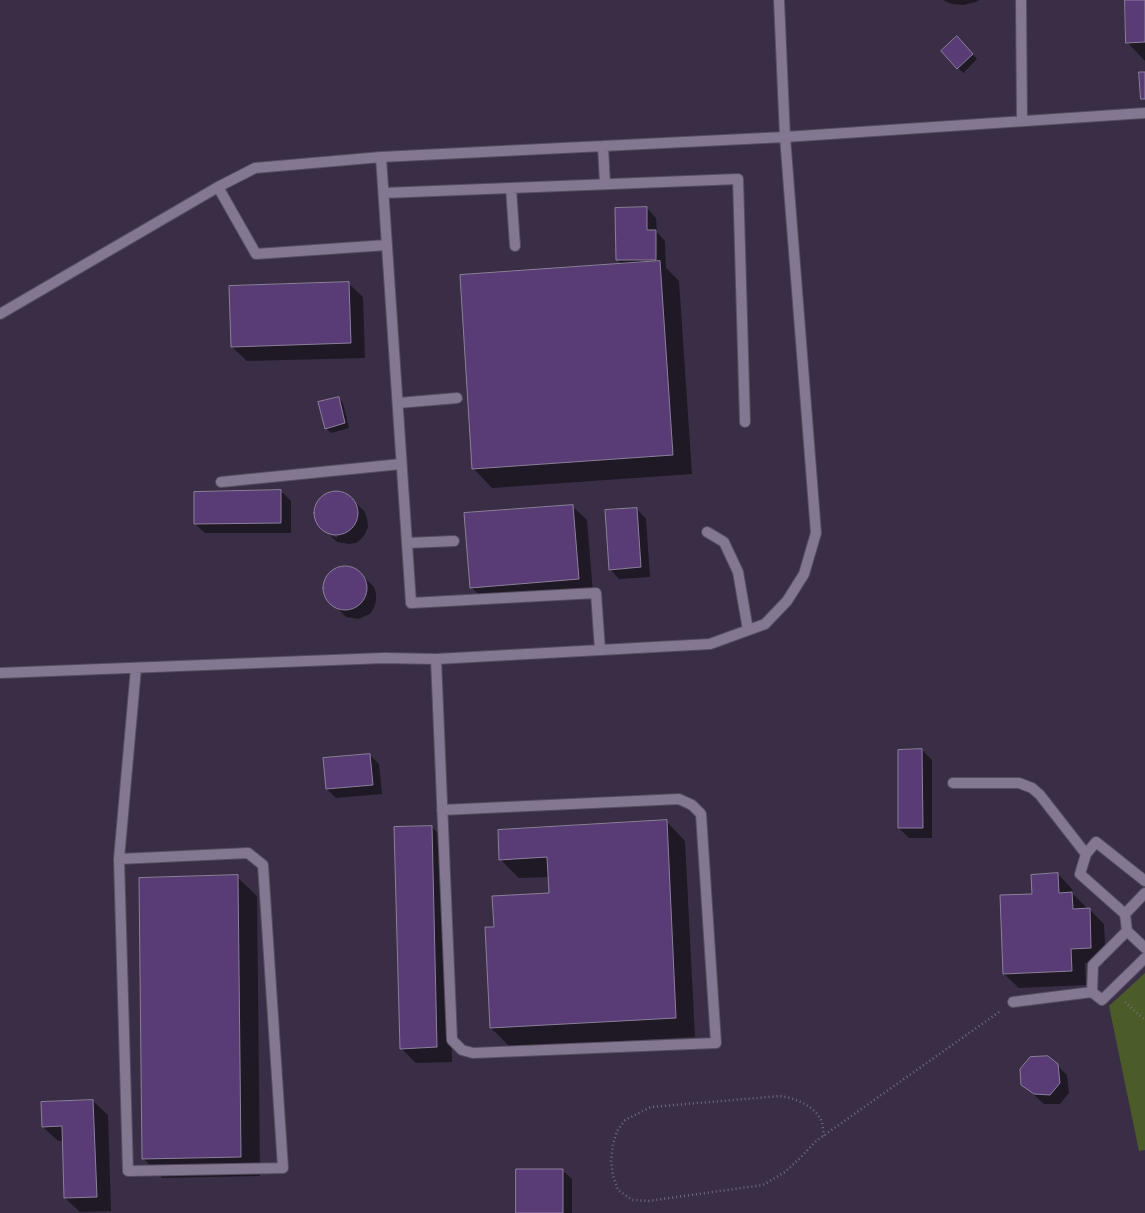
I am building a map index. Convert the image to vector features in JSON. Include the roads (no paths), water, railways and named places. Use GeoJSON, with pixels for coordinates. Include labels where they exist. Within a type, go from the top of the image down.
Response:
{"type":"FeatureCollection","features":[{"type":"Feature","properties":{"kind":"lane"},"geometry":{"type":"LineString","coordinates":[[0,673],[384,658],[436,659],[710,644],[765,624],[787,601],[804,574],[816,532],[785,137],[779,0]]}},
{"type":"Feature","properties":{"kind":"lane"},"geometry":{"type":"LineString","coordinates":[[1021,0],[1022,121]]}},
{"type":"Feature","properties":{"kind":"lane"},"geometry":{"type":"LineString","coordinates":[[0,314],[218,187],[255,168],[381,157],[785,137],[1145,113]]}},
{"type":"Feature","properties":{"kind":"lane"},"geometry":{"type":"LineString","coordinates":[[603,146],[605,184]]}},
{"type":"Feature","properties":{"kind":"lane"},"geometry":{"type":"LineString","coordinates":[[381,157],[411,603],[596,593],[600,650]]}},
{"type":"Feature","properties":{"kind":"lane"},"geometry":{"type":"LineString","coordinates":[[384,193],[738,179],[745,422]]}},
{"type":"Feature","properties":{"kind":"lane"},"geometry":{"type":"LineString","coordinates":[[218,187],[256,254],[387,245]]}},
{"type":"Feature","properties":{"kind":"lane"},"geometry":{"type":"LineString","coordinates":[[511,188],[515,246]]}},
{"type":"Feature","properties":{"kind":"lane"},"geometry":{"type":"LineString","coordinates":[[398,403],[457,398]]}},
{"type":"Feature","properties":{"kind":"lane"},"geometry":{"type":"LineString","coordinates":[[221,482],[401,464]]}},
{"type":"Feature","properties":{"kind":"lane"},"geometry":{"type":"LineString","coordinates":[[707,532],[724,542],[738,572],[748,630]]}},
{"type":"Feature","properties":{"kind":"lane"},"geometry":{"type":"LineString","coordinates":[[407,543],[454,541]]}},
{"type":"Feature","properties":{"kind":"lane"},"geometry":{"type":"LineString","coordinates":[[436,659],[442,810],[452,1040],[462,1050],[473,1053],[716,1043],[701,814],[692,805],[679,799],[442,810]]}},
{"type":"Feature","properties":{"kind":"lane"},"geometry":{"type":"LineString","coordinates":[[119,859],[248,853],[263,866],[284,1168],[128,1171],[119,859],[136,668]]}},
{"type":"Feature","properties":{"kind":"lane"},"geometry":{"type":"LineString","coordinates":[[953,783],[1019,783],[1032,788],[1040,795],[1086,854]]}},
{"type":"Feature","properties":{"kind":"lane"},"geometry":{"type":"LineString","coordinates":[[1126,914],[1080,874],[1086,854],[1096,842],[1145,880]]}},
{"type":"Feature","properties":{"kind":"lane"},"geometry":{"type":"LineString","coordinates":[[1145,893],[1126,914],[1127,931],[1145,948]]}},
{"type":"Feature","properties":{"kind":"lane"},"geometry":{"type":"LineString","coordinates":[[1092,992],[1093,965],[1127,931]]}},
{"type":"Feature","properties":{"kind":"lane"},"geometry":{"type":"LineString","coordinates":[[1013,1002],[1092,992],[1102,1000],[1145,958]]}}]}
